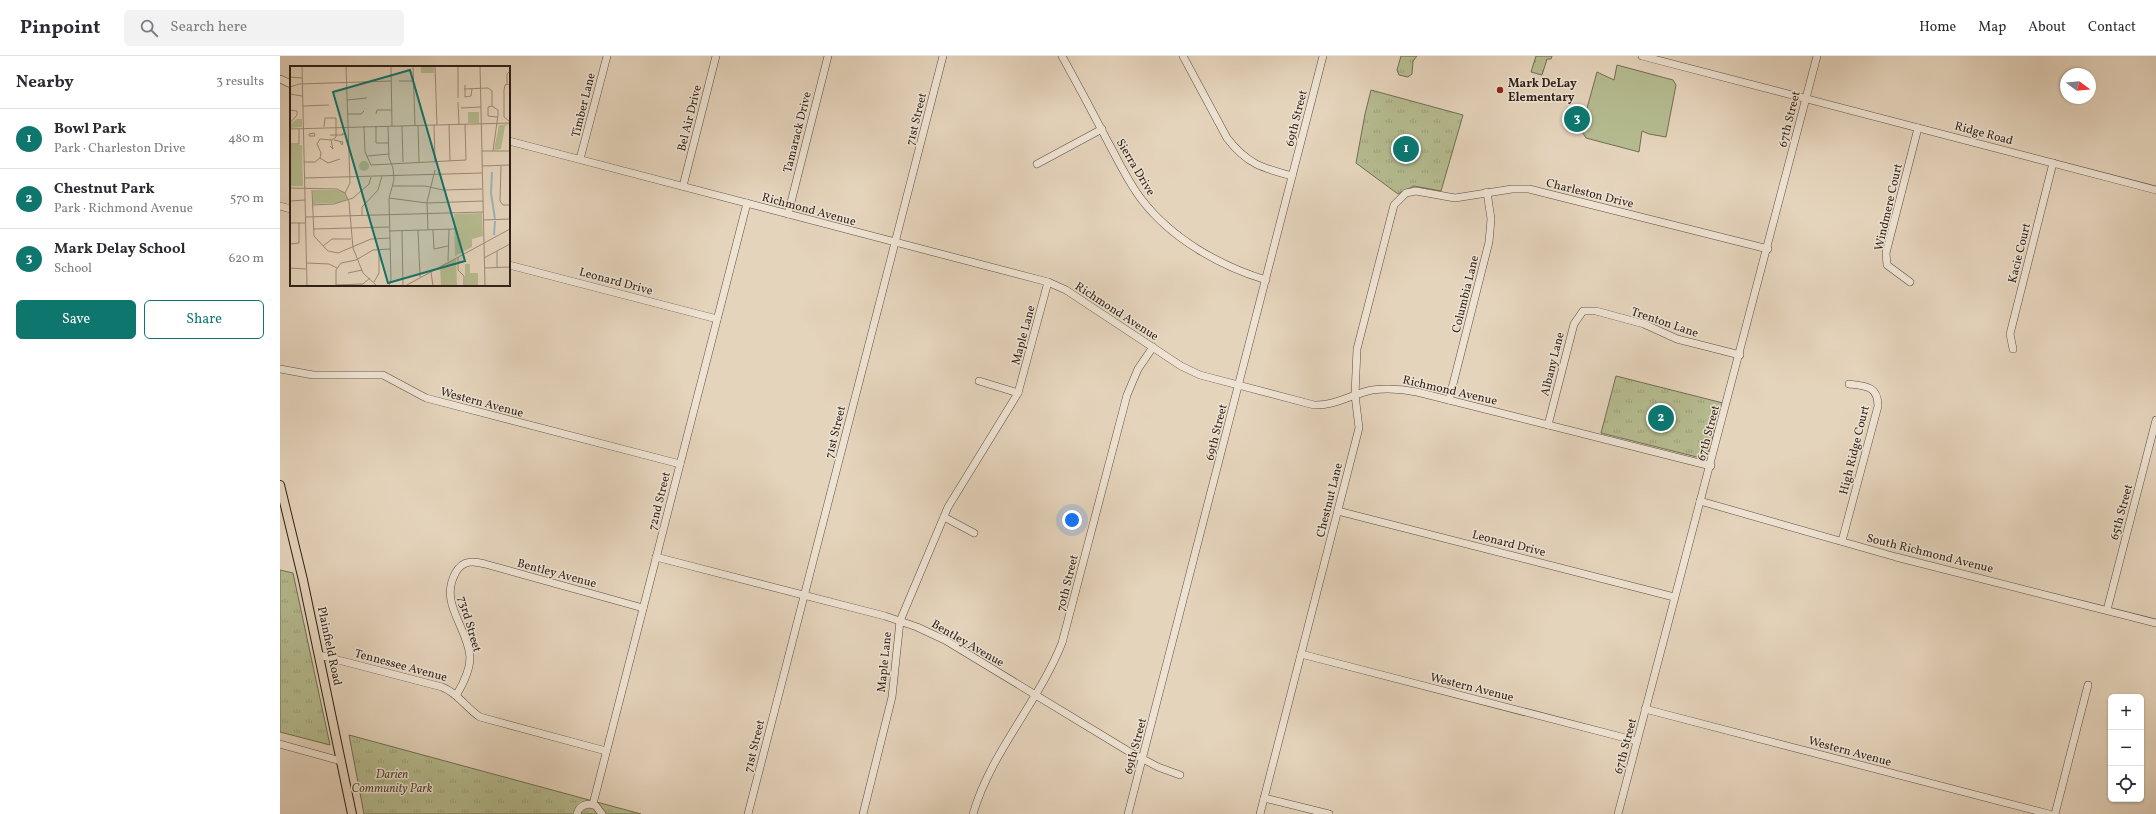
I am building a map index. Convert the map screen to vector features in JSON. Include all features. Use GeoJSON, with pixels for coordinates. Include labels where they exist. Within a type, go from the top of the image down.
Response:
{"type":"FeatureCollection","features":[{"type":"Feature","properties":{"kind":"main road","name":"Plainfield Road"},"geometry":{"type":"LineString","coordinates":[[280,484],[320,655],[352,814]]}},
{"type":"Feature","properties":{"kind":"street","name":"Timber Lane"},"geometry":{"type":"LineString","coordinates":[[580,160],[606,56]]}},
{"type":"Feature","properties":{"kind":"street","name":"Bel Air Drive"},"geometry":{"type":"LineString","coordinates":[[683,186],[716,56]]}},
{"type":"Feature","properties":{"kind":"street","name":"Tamarack Drive"},"geometry":{"type":"LineString","coordinates":[[788,214],[828,56]]}},
{"type":"Feature","properties":{"kind":"street","name":"71st Street"},"geometry":{"type":"LineString","coordinates":[[748,814],[943,56]]}},
{"type":"Feature","properties":{"kind":"street","name":"Sierra Drive"},"geometry":{"type":"LineString","coordinates":[[1062,56],[1133,187],[1159,219],[1178,235],[1222,264],[1242,273],[1266,280]]}},
{"type":"Feature","properties":{"kind":"street"},"geometry":{"type":"LineString","coordinates":[[1183,56],[1227,138],[1236,149],[1258,166],[1292,176]]}},
{"type":"Feature","properties":{"kind":"street","name":"69th Street"},"geometry":{"type":"LineString","coordinates":[[1128,814],[1323,56]]}},
{"type":"Feature","properties":{"kind":"street","name":"Ridge Road"},"geometry":{"type":"LineString","coordinates":[[1642,56],[2156,190]]}},
{"type":"Feature","properties":{"kind":"street","name":"67th Street"},"geometry":{"type":"LineString","coordinates":[[1618,814],[1674,597],[1711,466],[1768,249],[1817,56]]}},
{"type":"Feature","properties":{"kind":"street"},"geometry":{"type":"LineString","coordinates":[[280,79],[290,84]]}},
{"type":"Feature","properties":{"kind":"street","name":"Windmere Court"},"geometry":{"type":"LineString","coordinates":[[1910,282],[1887,265],[1886,253],[1918,128]]}},
{"type":"Feature","properties":{"kind":"street"},"geometry":{"type":"LineString","coordinates":[[1037,164],[1102,129]]}},
{"type":"Feature","properties":{"kind":"street","name":"Richmond Avenue"},"geometry":{"type":"LineString","coordinates":[[510,141],[1048,282],[1066,290],[1186,369],[1200,375],[1314,405],[1333,403],[1374,390],[1394,389],[1417,392],[1711,466]]}},
{"type":"Feature","properties":{"kind":"street","name":"Kacie Court"},"geometry":{"type":"LineString","coordinates":[[2013,349],[2010,334],[2053,163]]}},
{"type":"Feature","properties":{"kind":"street","name":"Charleston Drive"},"geometry":{"type":"LineString","coordinates":[[1406,194],[1421,192],[1455,198],[1475,196],[1487,192],[1520,189],[1540,191],[1768,249]]}},
{"type":"Feature","properties":{"kind":"street","name":"Columbia Lane"},"geometry":{"type":"LineString","coordinates":[[1448,400],[1489,242],[1491,219],[1487,192]]}},
{"type":"Feature","properties":{"kind":"street","name":"Chestnut Lane"},"geometry":{"type":"LineString","coordinates":[[1260,814],[1359,428],[1355,395],[1355,369],[1359,340],[1392,209],[1394,205],[1406,194]]}},
{"type":"Feature","properties":{"kind":"street","name":"72nd Street"},"geometry":{"type":"LineString","coordinates":[[593,804],[747,203]]}},
{"type":"Feature","properties":{"kind":"street"},"geometry":{"type":"LineString","coordinates":[[280,206],[290,208]]}},
{"type":"Feature","properties":{"kind":"street","name":"Leonard Drive"},"geometry":{"type":"LineString","coordinates":[[510,265],[718,319]]}},
{"type":"Feature","properties":{"kind":"street","name":"Maple Lane"},"geometry":{"type":"LineString","coordinates":[[863,814],[892,697],[900,621],[948,507],[1018,393],[1048,282]]}},
{"type":"Feature","properties":{"kind":"street","name":"Trenton Lane"},"geometry":{"type":"LineString","coordinates":[[1583,311],[1596,311],[1644,324],[1676,339],[1740,355]]}},
{"type":"Feature","properties":{"kind":"street","name":"Albany Lane"},"geometry":{"type":"LineString","coordinates":[[1548,425],[1574,324],[1583,311]]}},
{"type":"Feature","properties":{"kind":"street","name":"70th Street"},"geometry":{"type":"LineString","coordinates":[[974,814],[985,780],[1036,695],[1056,658],[1066,631],[1130,386],[1138,369],[1153,347]]}},
{"type":"Feature","properties":{"kind":"street","name":"Western Avenue"},"geometry":{"type":"LineString","coordinates":[[280,369],[312,375],[383,375],[426,398],[680,464]]}},
{"type":"Feature","properties":{"kind":"street"},"geometry":{"type":"LineString","coordinates":[[979,381],[1018,393]]}},
{"type":"Feature","properties":{"kind":"street","name":"High Ridge Court"},"geometry":{"type":"LineString","coordinates":[[1842,541],[1878,406],[1878,397],[1872,389],[1866,386],[1849,384]]}},
{"type":"Feature","properties":{"kind":"street","name":"65th Street"},"geometry":{"type":"LineString","coordinates":[[2107,610],[2156,420]]}},
{"type":"Feature","properties":{"kind":"street","name":"South Richmond Avenue"},"geometry":{"type":"LineString","coordinates":[[1700,501],[1842,541],[2156,623]]}},
{"type":"Feature","properties":{"kind":"street","name":"Leonard Drive"},"geometry":{"type":"LineString","coordinates":[[1338,511],[1674,597]]}},
{"type":"Feature","properties":{"kind":"street"},"geometry":{"type":"LineString","coordinates":[[944,517],[974,533]]}},
{"type":"Feature","properties":{"kind":"street","name":"Bentley Avenue"},"geometry":{"type":"LineString","coordinates":[[656,557],[804,595],[900,621],[922,629],[945,640],[1142,759],[1180,775]]}},
{"type":"Feature","properties":{"kind":"street","name":"Bentley Avenue"},"geometry":{"type":"LineString","coordinates":[[465,562],[485,564],[643,608]]}},
{"type":"Feature","properties":{"kind":"street","name":"73rd Street"},"geometry":{"type":"LineString","coordinates":[[457,694],[466,674],[470,657],[453,610],[450,596],[454,575],[458,567],[465,562]]}},
{"type":"Feature","properties":{"kind":"street","name":"Western Avenue"},"geometry":{"type":"LineString","coordinates":[[1301,654],[1637,741]]}},
{"type":"Feature","properties":{"kind":"street","name":"Tennessee Avenue"},"geometry":{"type":"LineString","coordinates":[[320,655],[442,687],[457,694],[471,711],[480,717],[606,751]]}},
{"type":"Feature","properties":{"kind":"street"},"geometry":{"type":"LineString","coordinates":[[2055,814],[2088,685]]}},
{"type":"Feature","properties":{"kind":"street","name":"Western Avenue"},"geometry":{"type":"LineString","coordinates":[[1646,709],[2049,814]]}},
{"type":"Feature","properties":{"kind":"street"},"geometry":{"type":"LineString","coordinates":[[280,744],[341,761]]}},
{"type":"Feature","properties":{"kind":"street"},"geometry":{"type":"LineString","coordinates":[[1264,798],[1328,814]]}},
{"type":"Feature","properties":{"kind":"street"},"geometry":{"type":"LineString","coordinates":[[577,814],[584,804],[593,804],[599,808],[602,814]]}},
{"type":"Feature","properties":{"kind":"green space"},"geometry":{"type":"Polygon","coordinates":[[[1401,56],[1417,56],[1413,61],[1412,74],[1408,77],[1399,75],[1397,70],[1401,56]]]}},
{"type":"Feature","properties":{"kind":"green space"},"geometry":{"type":"Polygon","coordinates":[[[1536,56],[1552,56],[1551,59],[1547,59],[1542,75],[1531,72],[1536,56]]]}},
{"type":"Feature","properties":{"kind":"green space"},"geometry":{"type":"Polygon","coordinates":[[[1617,65],[1673,80],[1676,85],[1666,137],[1649,134],[1642,131],[1639,152],[1586,138],[1581,130],[1597,72],[1614,80],[1617,65]]]}},
{"type":"Feature","properties":{"kind":"green space"},"geometry":{"type":"Polygon","coordinates":[[[1371,90],[1463,115],[1441,191],[1414,186],[1398,194],[1356,163],[1371,90]]]}},
{"type":"Feature","properties":{"kind":"green space"},"geometry":{"type":"Polygon","coordinates":[[[1616,376],[1723,403],[1708,453],[1701,458],[1601,433],[1616,376]]]}},
{"type":"Feature","properties":{"kind":"green space"},"geometry":{"type":"Polygon","coordinates":[[[280,570],[293,573],[330,745],[280,732],[280,570]]]}},
{"type":"Feature","properties":{"kind":"green space","name":"Darien Community Park"},"geometry":{"type":"Polygon","coordinates":[[[349,735],[641,814],[364,814],[349,735]]]}},
{"type":"Feature","properties":{"kind":"place","name":"Mark DeLay Elementary"},"geometry":{"type":"Point","coordinates":[1500,90]}},
{"type":"Feature","properties":{"kind":"place","name":"Mark Delay School"},"geometry":{"type":"Point","coordinates":[1577,119]}},
{"type":"Feature","properties":{"kind":"place","name":"Bowl Park"},"geometry":{"type":"Point","coordinates":[1406,149]}},
{"type":"Feature","properties":{"kind":"place","name":"Chestnut Park"},"geometry":{"type":"Point","coordinates":[1661,418]}}]}
